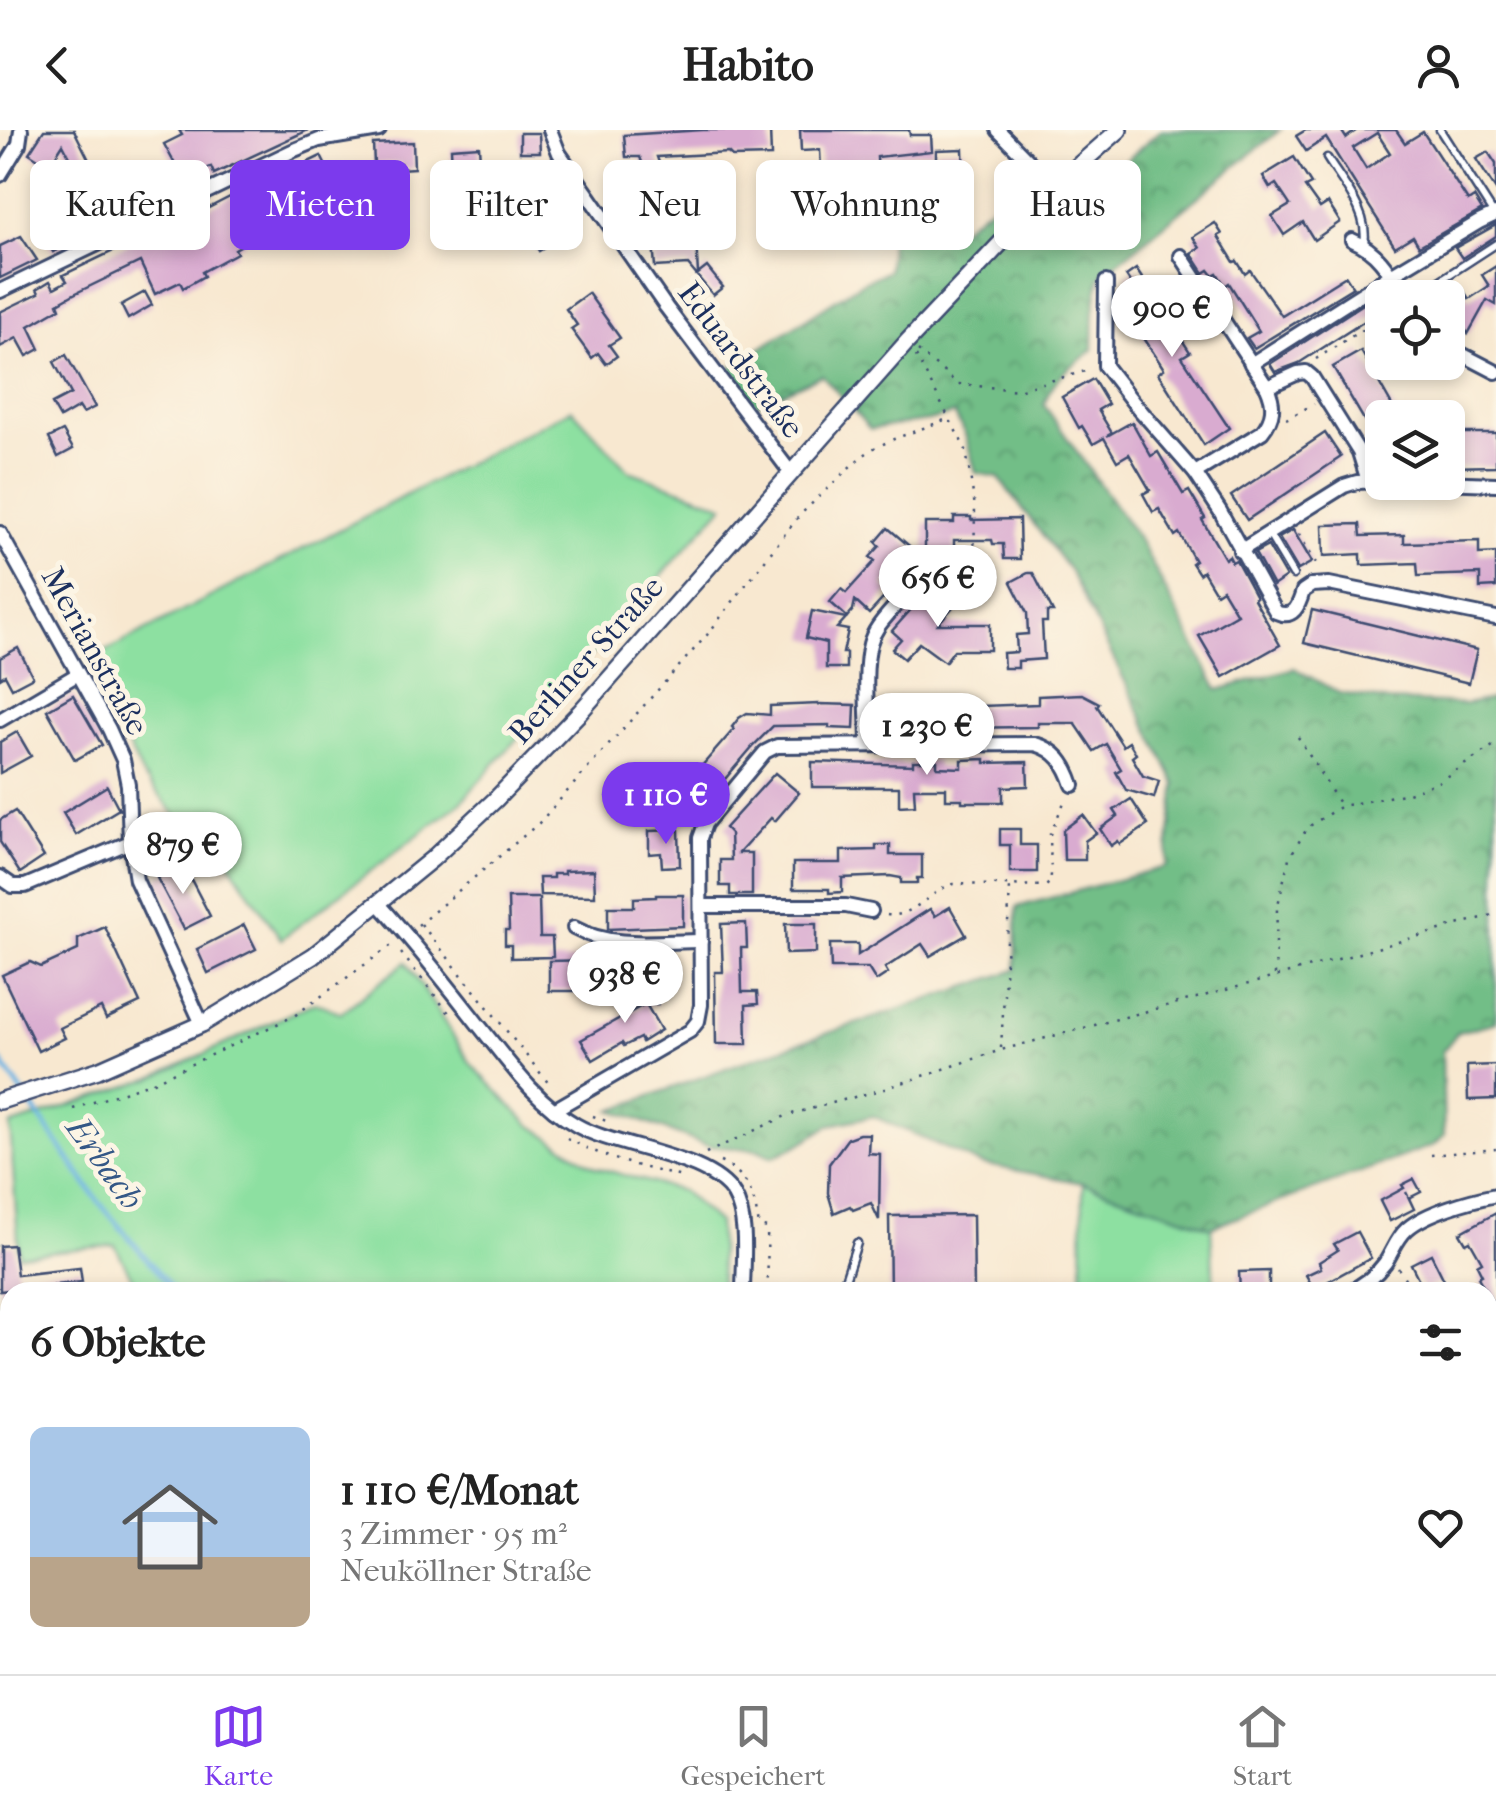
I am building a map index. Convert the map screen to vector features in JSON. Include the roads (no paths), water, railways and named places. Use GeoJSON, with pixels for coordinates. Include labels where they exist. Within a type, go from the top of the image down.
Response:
{"type":"FeatureCollection","features":[{"type":"Feature","properties":{"kind":"street"},"geometry":{"type":"LineString","coordinates":[[0,175],[19,144],[20,130]]}},
{"type":"Feature","properties":{"kind":"street"},"geometry":{"type":"LineString","coordinates":[[0,291],[292,151],[320,140],[379,130]]}},
{"type":"Feature","properties":{"kind":"street","name":"Eduardstraße"},"geometry":{"type":"LineString","coordinates":[[550,130],[559,153],[655,291],[791,473]]}},
{"type":"Feature","properties":{"kind":"street"},"geometry":{"type":"LineString","coordinates":[[998,130],[1027,160]]}},
{"type":"Feature","properties":{"kind":"street","name":"Berliner Straße"},"geometry":{"type":"LineString","coordinates":[[1085,160],[1120,130]]}},
{"type":"Feature","properties":{"kind":"street"},"geometry":{"type":"LineString","coordinates":[[1252,364],[1495,214]]}},
{"type":"Feature","properties":{"kind":"street"},"geometry":{"type":"LineString","coordinates":[[1358,242],[1380,260],[1394,280]]}},
{"type":"Feature","properties":{"kind":"street","name":"Berliner Straße"},"geometry":{"type":"LineString","coordinates":[[8,1099],[112,1064],[202,1024],[313,956],[380,904],[495,800],[580,712],[907,342],[994,250]]}},
{"type":"Feature","properties":{"kind":"street"},"geometry":{"type":"LineString","coordinates":[[1181,256],[1273,400],[1270,423],[1262,432],[1195,473]]}},
{"type":"Feature","properties":{"kind":"street"},"geometry":{"type":"LineString","coordinates":[[1106,282],[1105,366],[1195,473],[1273,609],[1281,615],[1296,610],[1303,591],[1312,585],[1328,584],[1496,618]]}},
{"type":"Feature","properties":{"kind":"street"},"geometry":{"type":"LineString","coordinates":[[1465,356],[1496,372]]}},
{"type":"Feature","properties":{"kind":"street"},"geometry":{"type":"LineString","coordinates":[[1267,387],[1306,372],[1326,397],[1365,463]]}},
{"type":"Feature","properties":{"kind":"street"},"geometry":{"type":"LineString","coordinates":[[1240,550],[1344,486],[1365,483]]}},
{"type":"Feature","properties":{"kind":"street"},"geometry":{"type":"LineString","coordinates":[[1465,483],[1496,484]]}},
{"type":"Feature","properties":{"kind":"street","name":"Merianstraße"},"geometry":{"type":"LineString","coordinates":[[0,532],[124,760],[136,880],[202,1024]]}},
{"type":"Feature","properties":{"kind":"street"},"geometry":{"type":"LineString","coordinates":[[868,744],[868,660],[876,629],[917,581],[934,574],[949,573],[977,588]]}},
{"type":"Feature","properties":{"kind":"street"},"geometry":{"type":"LineString","coordinates":[[0,720],[78,674]]}},
{"type":"Feature","properties":{"kind":"street"},"geometry":{"type":"LineString","coordinates":[[554,1110],[690,1030],[698,1021],[702,940],[700,838],[705,824],[765,752],[777,746],[1035,744],[1048,748],[1062,760],[1073,785]]}},
{"type":"Feature","properties":{"kind":"street"},"geometry":{"type":"LineString","coordinates":[[0,877],[13,886],[24,886],[130,842]]}},
{"type":"Feature","properties":{"kind":"street"},"geometry":{"type":"LineString","coordinates":[[380,904],[518,1074],[554,1110],[604,1138],[702,1168],[733,1193],[740,1209],[744,1238],[743,1282]]}},
{"type":"Feature","properties":{"kind":"street"},"geometry":{"type":"LineString","coordinates":[[701,906],[846,906],[871,911]]}},
{"type":"Feature","properties":{"kind":"street"},"geometry":{"type":"LineString","coordinates":[[574,928],[591,938],[608,941],[702,940]]}},
{"type":"Feature","properties":{"kind":"street"},"geometry":{"type":"LineString","coordinates":[[1363,1282],[1419,1220],[1496,1195]]}},
{"type":"Feature","properties":{"kind":"lane"},"geometry":{"type":"LineString","coordinates":[[1440,130],[1495,214]]}},
{"type":"Feature","properties":{"kind":"lane"},"geometry":{"type":"LineString","coordinates":[[1326,158],[1361,213],[1365,227],[1358,242]]}},
{"type":"Feature","properties":{"kind":"lane"},"geometry":{"type":"LineString","coordinates":[[1441,280],[1496,244]]}},
{"type":"Feature","properties":{"kind":"lane"},"geometry":{"type":"LineString","coordinates":[[1268,534],[1293,574]]}},
{"type":"Feature","properties":{"kind":"lane"},"geometry":{"type":"LineString","coordinates":[[844,1282],[856,1243]]}},
{"type":"Feature","properties":{"kind":"waterway","name":"Erbach"},"geometry":{"type":"LineString","coordinates":[[0,1060],[98,1201],[167,1282]]}}]}
